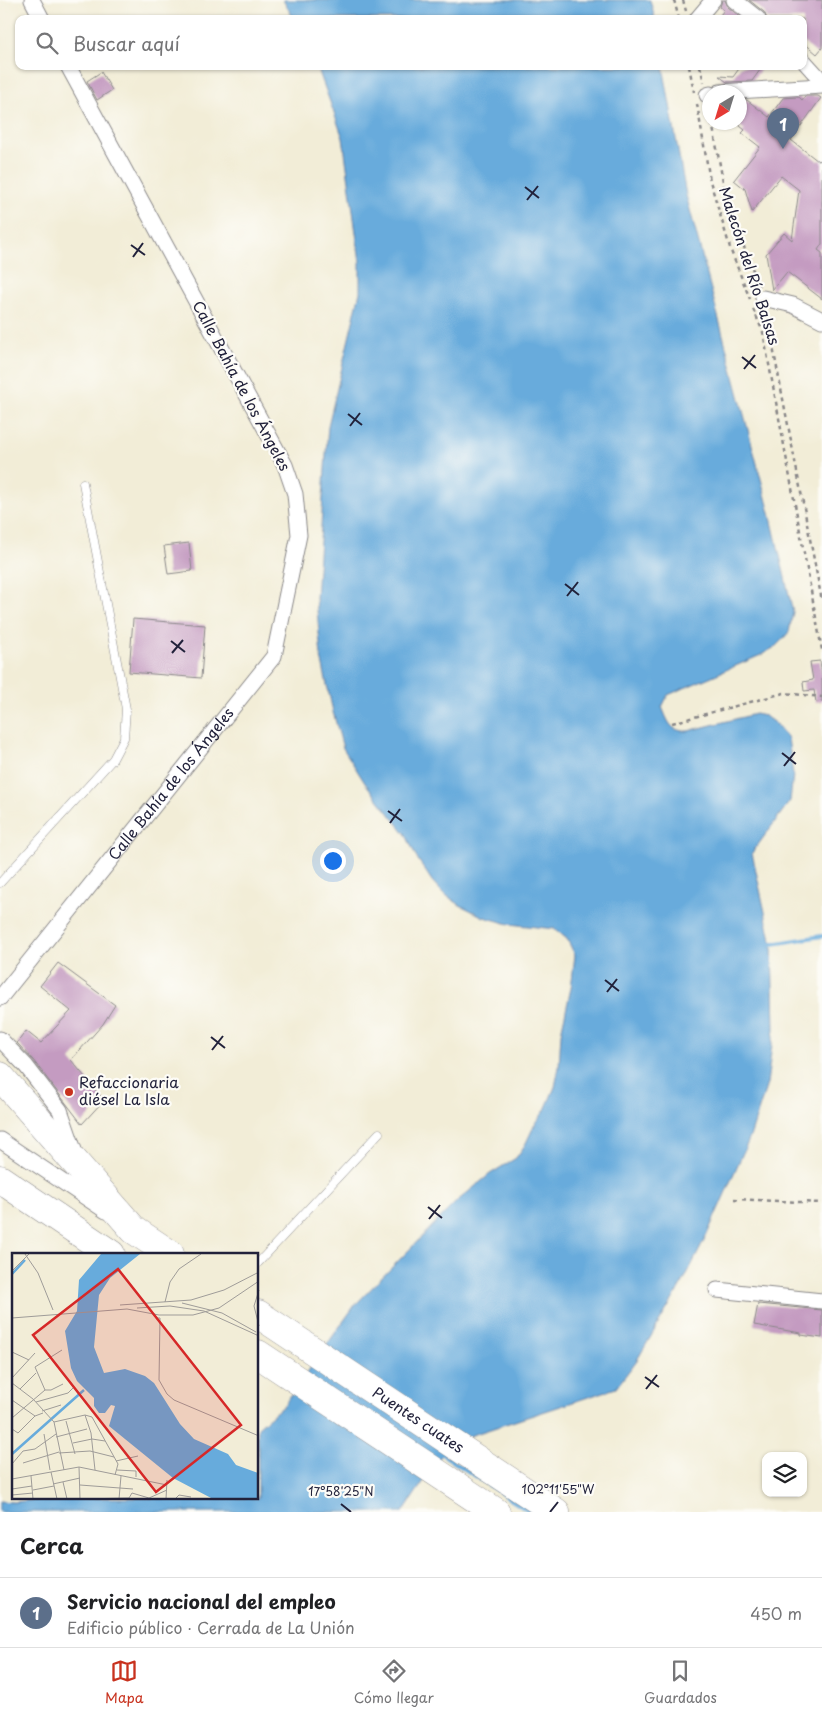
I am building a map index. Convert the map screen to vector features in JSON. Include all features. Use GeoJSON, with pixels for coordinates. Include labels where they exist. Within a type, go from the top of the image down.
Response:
{"type":"FeatureCollection","features":[{"type":"Feature","properties":{"kind":"highway"},"geometry":{"type":"LineString","coordinates":[[0,1076],[134,1230],[168,1253]]}},
{"type":"Feature","properties":{"kind":"highway"},"geometry":{"type":"LineString","coordinates":[[0,1178],[110,1253]]}},
{"type":"Feature","properties":{"kind":"highway","name":"Puentes cuates"},"geometry":{"type":"LineString","coordinates":[[259,1315],[556,1512]]}},
{"type":"Feature","properties":{"kind":"highway"},"geometry":{"type":"LineString","coordinates":[[259,1355],[496,1512]]}},
{"type":"Feature","properties":{"kind":"street"},"geometry":{"type":"LineString","coordinates":[[32,0],[40,15]]}},
{"type":"Feature","properties":{"kind":"street"},"geometry":{"type":"LineString","coordinates":[[700,15],[713,0]]}},
{"type":"Feature","properties":{"kind":"street"},"geometry":{"type":"LineString","coordinates":[[734,0],[753,15]]}},
{"type":"Feature","properties":{"kind":"street"},"geometry":{"type":"LineString","coordinates":[[807,64],[822,81]]}},
{"type":"Feature","properties":{"kind":"street","name":"Calle Bahía de los Ángeles"},"geometry":{"type":"LineString","coordinates":[[0,998],[274,656],[299,535],[295,494],[285,465],[70,70]]}},
{"type":"Feature","properties":{"kind":"street"},"geometry":{"type":"LineString","coordinates":[[747,91],[822,86]]}},
{"type":"Feature","properties":{"kind":"street"},"geometry":{"type":"LineString","coordinates":[[763,298],[793,305],[822,320]]}},
{"type":"Feature","properties":{"kind":"street"},"geometry":{"type":"LineString","coordinates":[[0,1039],[26,1066],[60,1110],[80,1168]]}},
{"type":"Feature","properties":{"kind":"street"},"geometry":{"type":"LineString","coordinates":[[0,1140],[134,1230]]}},
{"type":"Feature","properties":{"kind":"street"},"geometry":{"type":"LineString","coordinates":[[717,1290],[822,1301]]}},
{"type":"Feature","properties":{"kind":"lane"},"geometry":{"type":"LineString","coordinates":[[0,883],[113,759],[124,738],[126,709],[83,484]]}},
{"type":"Feature","properties":{"kind":"lane"},"geometry":{"type":"LineString","coordinates":[[259,1262],[379,1133]]}},
{"type":"Feature","properties":{"kind":"path"},"geometry":{"type":"LineString","coordinates":[[674,0],[678,15]]}},
{"type":"Feature","properties":{"kind":"path","name":"Malecón del Río Balsas"},"geometry":{"type":"LineString","coordinates":[[690,70],[701,120],[710,181],[731,251],[763,332],[822,650]]}},
{"type":"Feature","properties":{"kind":"path"},"geometry":{"type":"LineString","coordinates":[[713,130],[727,203],[763,298],[822,601]]}},
{"type":"Feature","properties":{"kind":"path"},"geometry":{"type":"LineString","coordinates":[[672,723],[784,693],[822,697]]}},
{"type":"Feature","properties":{"kind":"path"},"geometry":{"type":"LineString","coordinates":[[734,1199],[822,1203]]}},
{"type":"Feature","properties":{"kind":"water"},"geometry":{"type":"Polygon","coordinates":[[[283,0],[650,0],[654,15],[292,15],[283,0]]]}},
{"type":"Feature","properties":{"kind":"water"},"geometry":{"type":"Polygon","coordinates":[[[318,70],[664,70],[686,195],[770,513],[793,612],[789,632],[775,647],[761,655],[668,695],[662,707],[670,725],[677,730],[688,731],[755,714],[765,716],[776,724],[788,738],[793,775],[790,801],[752,853],[772,944],[774,1029],[767,1084],[750,1137],[705,1239],[683,1282],[637,1360],[616,1388],[472,1435],[442,1454],[403,1512],[0,1512],[0,1501],[259,1500],[259,1426],[284,1405],[355,1305],[456,1202],[490,1174],[516,1158],[545,1110],[555,1087],[559,1067],[561,1033],[571,988],[575,955],[567,939],[555,929],[509,924],[484,917],[460,905],[443,893],[432,881],[417,858],[405,833],[365,783],[343,748],[333,712],[321,657],[316,598],[328,426],[360,292],[360,262],[343,138],[318,70]]]}},
{"type":"Feature","properties":{"kind":"building"},"geometry":{"type":"Polygon","coordinates":[[[722,0],[725,0],[728,7],[738,15],[720,15],[724,10],[720,7],[722,0]]]}},
{"type":"Feature","properties":{"kind":"building"},"geometry":{"type":"Polygon","coordinates":[[[749,0],[822,0],[822,48],[817,54],[807,45],[807,15],[765,15],[749,0]]]}},
{"type":"Feature","properties":{"kind":"building"},"geometry":{"type":"Polygon","coordinates":[[[738,70],[760,70],[752,81],[727,82],[719,76],[733,77],[738,70]]]}},
{"type":"Feature","properties":{"kind":"building"},"geometry":{"type":"Polygon","coordinates":[[[101,72],[112,90],[97,100],[87,81],[101,72]]]}},
{"type":"Feature","properties":{"kind":"building"},"geometry":{"type":"Polygon","coordinates":[[[805,96],[818,96],[821,98],[791,140],[818,161],[822,160],[822,244],[818,250],[822,253],[822,299],[787,272],[772,290],[766,254],[784,233],[792,240],[799,190],[781,176],[752,212],[745,189],[734,180],[760,147],[742,133],[747,130],[747,100],[769,117],[783,98],[799,97],[802,100],[805,96]]]}},
{"type":"Feature","properties":{"kind":"building"},"geometry":{"type":"Polygon","coordinates":[[[189,543],[192,571],[168,574],[164,546],[189,543]]]}},
{"type":"Feature","properties":{"kind":"building"},"geometry":{"type":"Polygon","coordinates":[[[133,619],[205,625],[201,678],[129,672],[133,619]]]}},
{"type":"Feature","properties":{"kind":"building"},"geometry":{"type":"Polygon","coordinates":[[[820,661],[822,701],[816,702],[814,690],[804,691],[803,682],[813,680],[810,662],[820,661]]]}},
{"type":"Feature","properties":{"kind":"building"},"geometry":{"type":"Polygon","coordinates":[[[58,963],[115,1005],[103,1024],[71,1060],[104,1100],[82,1124],[33,1060],[17,1043],[26,1031],[41,1043],[71,1011],[40,986],[58,963]]]}},
{"type":"Feature","properties":{"kind":"building"},"geometry":{"type":"Polygon","coordinates":[[[758,1304],[822,1310],[822,1338],[754,1325],[758,1304]]]}},
{"type":"Feature","properties":{"kind":"waterway"},"geometry":{"type":"LineString","coordinates":[[768,943],[772,944],[822,936]]}},
{"type":"Feature","properties":{"kind":"waterway"},"geometry":{"type":"LineString","coordinates":[[442,1454],[530,1512]]}},
{"type":"Feature","properties":{"kind":"place","name":"Servicio nacional del empleo"},"geometry":{"type":"Point","coordinates":[783,149]}},
{"type":"Feature","properties":{"kind":"place","name":"Refaccionaria diésel La Isla"},"geometry":{"type":"Point","coordinates":[69,1092]}}]}
